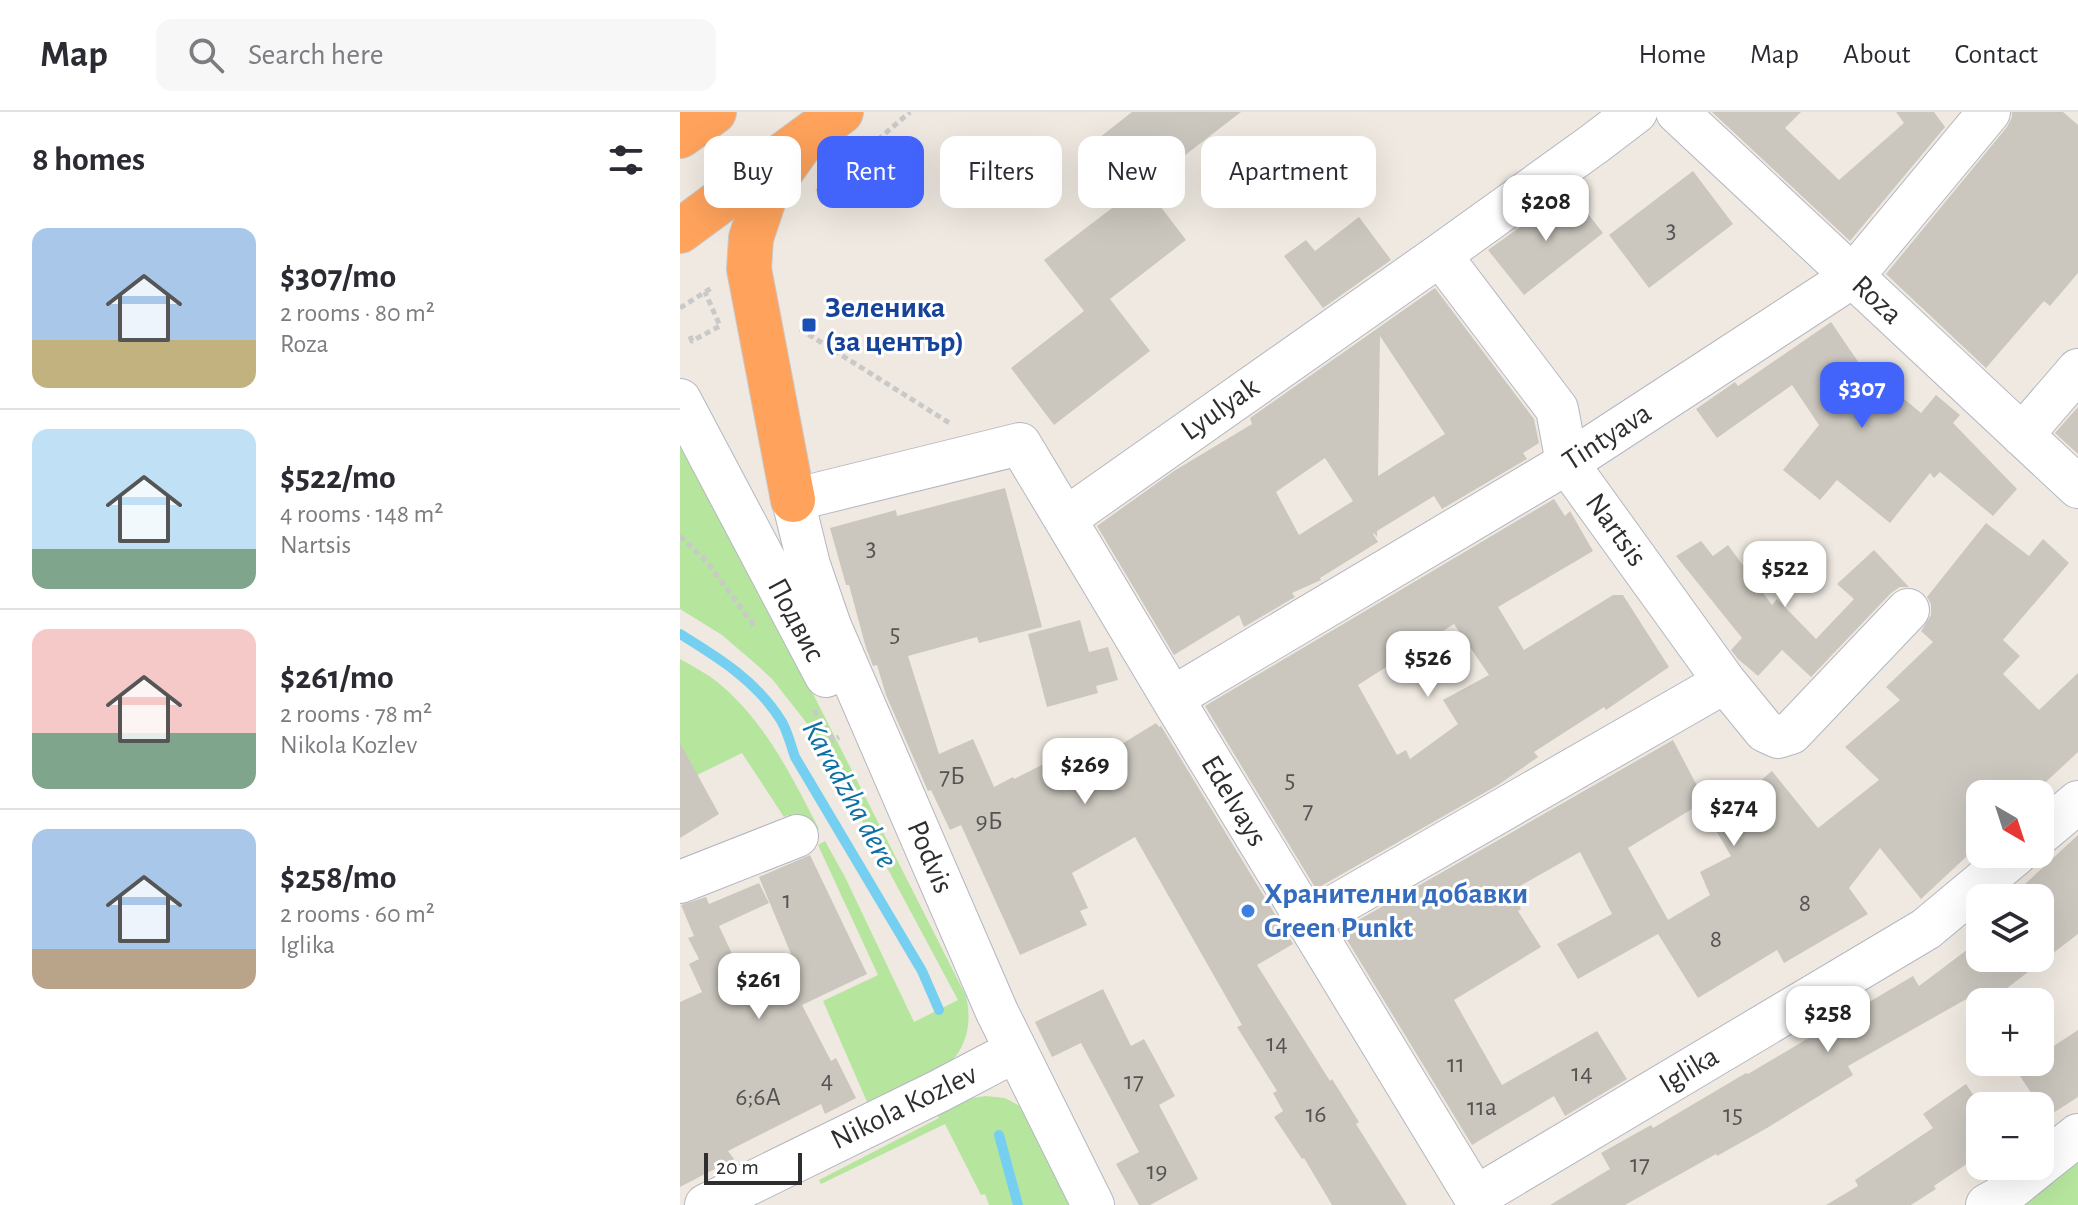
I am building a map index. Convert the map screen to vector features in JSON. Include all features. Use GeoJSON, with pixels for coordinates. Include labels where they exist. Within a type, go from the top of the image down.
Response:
{"type":"FeatureCollection","features":[{"type":"Feature","properties":{"kind":"highway"},"geometry":{"type":"LineString","coordinates":[[680,231],[841,112]]}},
{"type":"Feature","properties":{"kind":"highway"},"geometry":{"type":"LineString","coordinates":[[793,500],[749,269],[751,238],[766,193],[802,142]]}},
{"type":"Feature","properties":{"kind":"street","name":"Lyulyak"},"geometry":{"type":"LineString","coordinates":[[1065,519],[1440,255],[1636,112]]}},
{"type":"Feature","properties":{"kind":"street","name":"Roza"},"geometry":{"type":"LineString","coordinates":[[1677,112],[2078,487]]}},
{"type":"Feature","properties":{"kind":"street","name":"Tintyava"},"geometry":{"type":"LineString","coordinates":[[1172,698],[1567,463],[1852,277],[1989,112]]}},
{"type":"Feature","properties":{"kind":"street","name":"Nartsis"},"geometry":{"type":"LineString","coordinates":[[1440,255],[1557,409],[1567,463],[1725,682],[1765,731],[1778,737],[1791,733],[1908,610]]}},
{"type":"Feature","properties":{"kind":"street"},"geometry":{"type":"LineString","coordinates":[[2022,435],[2078,370]]}},
{"type":"Feature","properties":{"kind":"street","name":"Подвис"},"geometry":{"type":"LineString","coordinates":[[680,400],[854,730],[997,1012]]}},
{"type":"Feature","properties":{"kind":"street"},"geometry":{"type":"LineString","coordinates":[[793,500],[1020,444],[1065,519]]}},
{"type":"Feature","properties":{"kind":"street","name":"Podvis"},"geometry":{"type":"LineString","coordinates":[[793,500],[809,565],[830,626],[997,1012],[1003,1057],[1093,1205]]}},
{"type":"Feature","properties":{"kind":"street","name":"Edelvays"},"geometry":{"type":"LineString","coordinates":[[1065,519],[1478,1201]]}},
{"type":"Feature","properties":{"kind":"street"},"geometry":{"type":"LineString","coordinates":[[1307,922],[1725,682]]}},
{"type":"Feature","properties":{"kind":"street"},"geometry":{"type":"LineString","coordinates":[[2054,822],[2078,802]]}},
{"type":"Feature","properties":{"kind":"street"},"geometry":{"type":"LineString","coordinates":[[680,882],[797,836]]}},
{"type":"Feature","properties":{"kind":"street","name":"Iglika"},"geometry":{"type":"LineString","coordinates":[[1478,1201],[1926,929],[1999,868]]}},
{"type":"Feature","properties":{"kind":"street","name":"Nikola Kozlev"},"geometry":{"type":"LineString","coordinates":[[706,1205],[1003,1057]]}},
{"type":"Feature","properties":{"kind":"street"},"geometry":{"type":"LineString","coordinates":[[2054,1155],[2078,1135]]}},
{"type":"Feature","properties":{"kind":"street"},"geometry":{"type":"LineString","coordinates":[[1996,1203],[2023,1180]]}},
{"type":"Feature","properties":{"kind":"path"},"geometry":{"type":"LineString","coordinates":[[812,196],[910,112]]}},
{"type":"Feature","properties":{"kind":"path"},"geometry":{"type":"LineString","coordinates":[[690,336],[692,341],[720,326],[705,292]]}},
{"type":"Feature","properties":{"kind":"path"},"geometry":{"type":"LineString","coordinates":[[795,324],[801,331],[992,450]]}},
{"type":"Feature","properties":{"kind":"green space"},"geometry":{"type":"Polygon","coordinates":[[[680,431],[966,996],[968,1027],[956,1056],[929,1075],[868,1104],[823,1001],[878,975],[818,845],[825,841],[845,877],[914,1022],[958,1000],[816,735],[773,680],[757,665],[722,635],[680,609],[680,431]]]}},
{"type":"Feature","properties":{"kind":"green space"},"geometry":{"type":"Polygon","coordinates":[[[680,659],[717,682],[752,717],[777,753],[819,829],[802,838],[788,815],[784,817],[742,753],[695,776],[680,760],[680,659]]]}},
{"type":"Feature","properties":{"kind":"green space"},"geometry":{"type":"Polygon","coordinates":[[[986,1096],[1005,1098],[1027,1110],[1075,1205],[989,1205],[945,1124],[821,1184],[819,1180],[939,1118],[937,1113],[966,1099],[986,1096]]]}},
{"type":"Feature","properties":{"kind":"green space"},"geometry":{"type":"Polygon","coordinates":[[[2078,1135],[2078,1205],[2003,1205],[2030,1180],[2054,1180],[2054,1157],[2078,1135]]]}},
{"type":"Feature","properties":{"kind":"building"},"geometry":{"type":"Polygon","coordinates":[[[1132,112],[1241,112],[1210,136],[1201,136],[1201,143],[1185,155],[1185,136],[1101,136],[1132,112]]]}},
{"type":"Feature","properties":{"kind":"building"},"geometry":{"type":"Polygon","coordinates":[[[1712,112],[1801,112],[1785,128],[1839,180],[1904,123],[1896,112],[1934,112],[1945,127],[1850,241],[1712,112]]]}},
{"type":"Feature","properties":{"kind":"building"},"geometry":{"type":"Polygon","coordinates":[[[2012,112],[2063,112],[2078,125],[2078,273],[2050,306],[2044,301],[1986,368],[1886,274],[2007,127],[2012,112]]]}},
{"type":"Feature","properties":{"kind":"building"},"geometry":{"type":"Polygon","coordinates":[[[1693,171],[1733,224],[1649,288],[1609,235],[1693,171]]]}},
{"type":"Feature","properties":{"kind":"building"},"geometry":{"type":"Polygon","coordinates":[[[1570,191],[1603,233],[1524,295],[1488,250],[1570,191]]]}},
{"type":"Feature","properties":{"kind":"building"},"geometry":{"type":"Polygon","coordinates":[[[1112,208],[1162,208],[1186,240],[1110,299],[1150,351],[1054,425],[1011,368],[1084,311],[1044,260],[1112,208]]]}},
{"type":"Feature","properties":{"kind":"building"},"geometry":{"type":"Polygon","coordinates":[[[1359,217],[1391,260],[1323,308],[1284,256],[1306,240],[1315,251],[1359,217]]]}},
{"type":"Feature","properties":{"kind":"building"},"geometry":{"type":"Polygon","coordinates":[[[1435,288],[1534,419],[1539,443],[1523,453],[1527,459],[1442,509],[1434,496],[1377,531],[1377,537],[1373,534],[1378,542],[1321,580],[1292,593],[1295,597],[1244,627],[1239,615],[1174,655],[1097,526],[1174,471],[1252,424],[1250,418],[1435,288]],[[1380,336],[1378,476],[1445,434],[1380,336]],[[1325,458],[1276,492],[1299,535],[1353,501],[1325,458]]]}},
{"type":"Feature","properties":{"kind":"building"},"geometry":{"type":"Polygon","coordinates":[[[1831,322],[1874,385],[1879,378],[1921,413],[1936,395],[1960,415],[1953,423],[2017,489],[1993,516],[1940,472],[1934,478],[1930,473],[1890,523],[1837,480],[1820,500],[1783,470],[1819,425],[1792,385],[1717,438],[1696,409],[1735,382],[1738,386],[1831,322]]]}},
{"type":"Feature","properties":{"kind":"building"},"geometry":{"type":"Polygon","coordinates":[[[2078,407],[2078,454],[2055,433],[2078,407]]]}},
{"type":"Feature","properties":{"kind":"building"},"geometry":{"type":"Polygon","coordinates":[[[1005,488],[1042,627],[979,643],[977,637],[908,656],[939,754],[973,739],[994,787],[1091,740],[1102,756],[1156,723],[1161,726],[1293,944],[1257,965],[1359,1122],[1356,1124],[1407,1205],[1332,1205],[1304,1158],[1274,1117],[1283,1111],[1273,1093],[1277,1091],[1237,1027],[1242,1025],[1135,837],[1072,873],[1088,908],[1080,911],[1087,925],[1020,955],[961,825],[950,830],[931,790],[928,791],[886,695],[877,665],[873,666],[866,648],[830,528],[896,510],[897,516],[1005,488]]]}},
{"type":"Feature","properties":{"kind":"building"},"geometry":{"type":"Polygon","coordinates":[[[1554,499],[1565,516],[1570,511],[1593,551],[1498,607],[1524,650],[1613,595],[1623,595],[1669,667],[1606,710],[1604,707],[1534,752],[1538,757],[1498,785],[1316,889],[1205,706],[1554,499]],[[1454,624],[1358,685],[1397,755],[1406,750],[1410,759],[1458,724],[1443,700],[1489,675],[1454,624]]]}},
{"type":"Feature","properties":{"kind":"building"},"geometry":{"type":"Polygon","coordinates":[[[1986,523],[2029,556],[2043,539],[2069,563],[2003,640],[2020,656],[2003,674],[2039,710],[2078,673],[2078,752],[2048,780],[1966,780],[1966,857],[1921,899],[1880,848],[1849,888],[1868,914],[1784,963],[1777,950],[1698,998],[1658,934],[1578,979],[1557,944],[1612,914],[1580,852],[1511,891],[1521,909],[1518,911],[1541,947],[1454,1000],[1502,1085],[1597,1031],[1627,1079],[1565,1116],[1554,1096],[1472,1145],[1341,930],[1673,740],[1705,801],[1628,848],[1668,920],[1710,895],[1700,872],[1731,856],[1711,822],[1772,771],[1818,828],[1879,780],[1845,747],[1900,700],[1886,687],[1933,642],[1921,631],[1931,615],[1927,597],[1986,523]]]}},
{"type":"Feature","properties":{"kind":"building"},"geometry":{"type":"Polygon","coordinates":[[[1701,541],[1713,556],[1728,545],[1772,605],[1777,599],[1816,639],[1854,599],[1837,584],[1874,550],[1909,587],[1900,587],[1891,593],[1811,677],[1782,650],[1758,676],[1731,650],[1742,638],[1676,556],[1701,541]]]}},
{"type":"Feature","properties":{"kind":"building"},"geometry":{"type":"Polygon","coordinates":[[[1080,620],[1089,652],[1108,647],[1118,680],[1096,686],[1098,693],[1047,707],[1028,634],[1080,620]]]}},
{"type":"Feature","properties":{"kind":"building"},"geometry":{"type":"Polygon","coordinates":[[[680,743],[719,814],[680,838],[680,743]]]}},
{"type":"Feature","properties":{"kind":"building"},"geometry":{"type":"Polygon","coordinates":[[[2078,835],[2078,934],[2054,952],[2054,884],[2025,884],[2042,868],[2054,868],[2054,857],[2078,835]]]}},
{"type":"Feature","properties":{"kind":"building"},"geometry":{"type":"Polygon","coordinates":[[[810,855],[867,974],[802,1005],[831,1061],[836,1058],[856,1098],[825,1114],[821,1104],[728,1151],[734,1159],[680,1187],[680,1002],[702,992],[689,964],[699,959],[688,938],[694,936],[681,905],[706,897],[709,904],[759,883],[769,903],[719,926],[748,988],[796,966],[759,877],[810,855]]]}},
{"type":"Feature","properties":{"kind":"building"},"geometry":{"type":"Polygon","coordinates":[[[1966,951],[1966,972],[2028,972],[2007,988],[1966,988],[1966,999],[1848,1066],[1853,1075],[1767,1128],[1625,1205],[1550,1205],[1610,1169],[1601,1153],[1651,1125],[1653,1128],[1913,976],[1919,986],[1966,951]]]}},
{"type":"Feature","properties":{"kind":"building"},"geometry":{"type":"Polygon","coordinates":[[[1103,989],[1131,1046],[1144,1039],[1175,1096],[1159,1105],[1198,1179],[1150,1205],[1139,1205],[1116,1164],[1139,1152],[1081,1043],[1052,1057],[1035,1022],[1103,989]]]}},
{"type":"Feature","properties":{"kind":"building"},"geometry":{"type":"Polygon","coordinates":[[[2078,1030],[2078,1097],[2054,1112],[2054,1092],[2031,1092],[2020,1076],[2054,1076],[2054,1046],[2078,1030]]]}},
{"type":"Feature","properties":{"kind":"building"},"geometry":{"type":"Polygon","coordinates":[[[1966,1084],[1971,1092],[1966,1092],[1966,1164],[1911,1205],[1826,1205],[1858,1186],[1855,1180],[1933,1128],[1923,1114],[1966,1084]]]}},
{"type":"Feature","properties":{"kind":"waterway","name":"Karadzha dere"},"geometry":{"type":"LineString","coordinates":[[680,634],[737,672],[772,708],[784,726],[795,757],[922,971],[939,1010]]}},
{"type":"Feature","properties":{"kind":"waterway","name":"Karadzha dere"},"geometry":{"type":"LineString","coordinates":[[999,1135],[1018,1205]]}},
{"type":"Feature","properties":{"kind":"place","name":"Зеленика (за център)"},"geometry":{"type":"Point","coordinates":[809,325]}},
{"type":"Feature","properties":{"kind":"place","name":"Хранителни добавки Green Punkt"},"geometry":{"type":"Point","coordinates":[1248,911]}}]}
